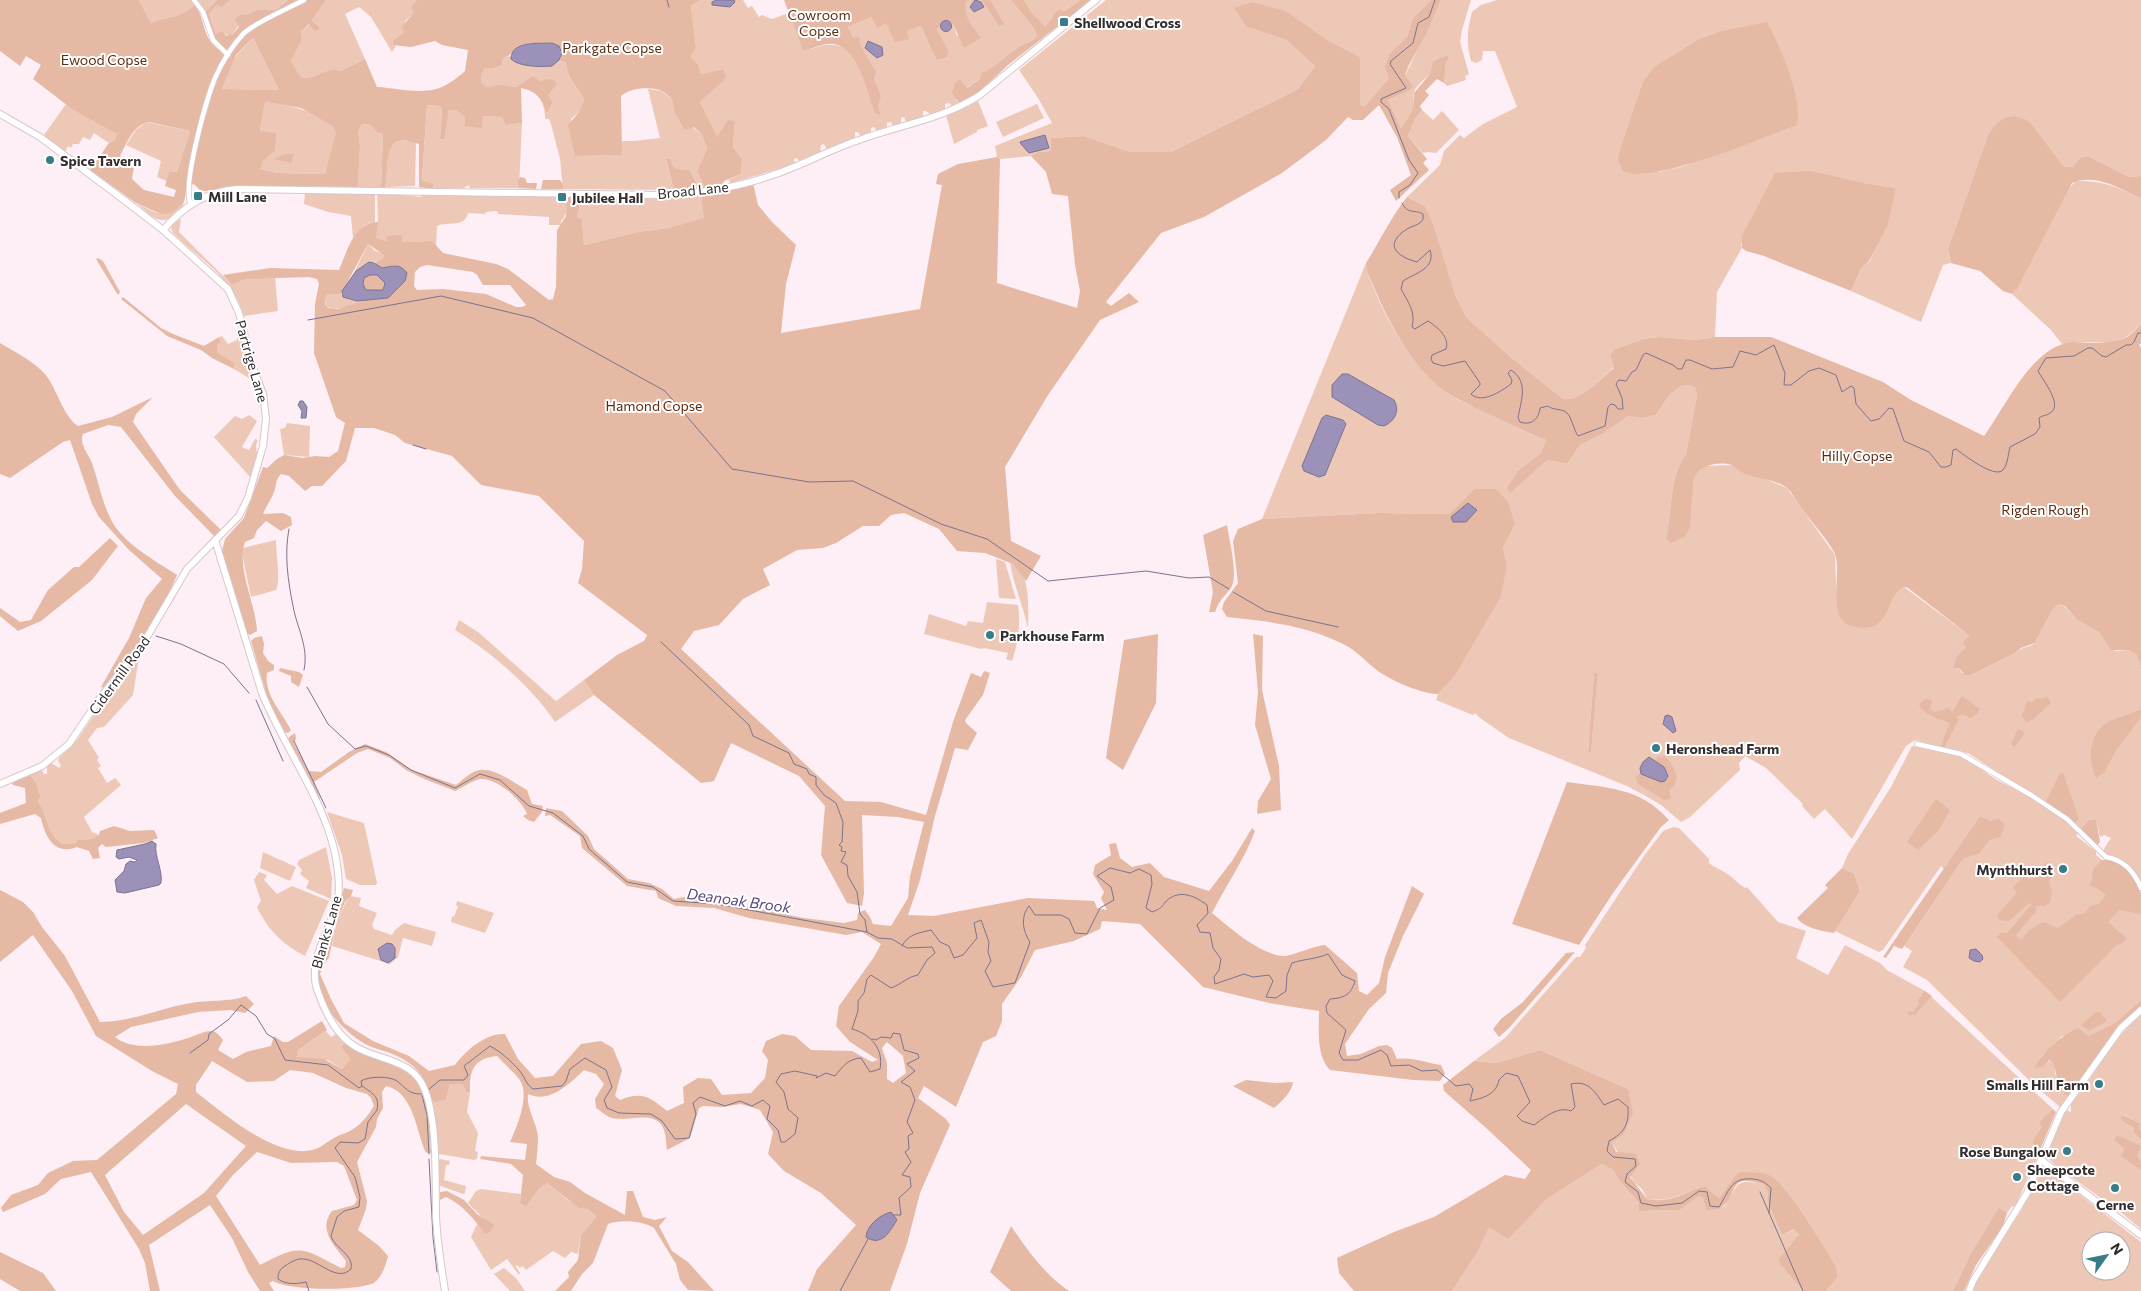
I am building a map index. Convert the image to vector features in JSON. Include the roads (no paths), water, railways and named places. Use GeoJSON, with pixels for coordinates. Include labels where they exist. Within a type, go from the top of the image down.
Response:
{"type":"FeatureCollection","features":[{"type":"Feature","properties":{"kind":"street"},"geometry":{"type":"LineString","coordinates":[[194,0],[203,12],[213,40],[228,55]]}},
{"type":"Feature","properties":{"kind":"street"},"geometry":{"type":"LineString","coordinates":[[190,204],[188,192],[196,139],[214,81],[228,55],[250,28],[304,0]]}},
{"type":"Feature","properties":{"kind":"street","name":"Broad Lane"},"geometry":{"type":"LineString","coordinates":[[162,230],[190,204],[212,193],[237,189],[664,194],[728,187],[778,173],[859,140],[963,105],[980,95],[1096,0]]}},
{"type":"Feature","properties":{"kind":"street","name":"Partrige Lane"},"geometry":{"type":"LineString","coordinates":[[0,114],[40,137],[162,230],[222,283],[233,297],[265,405],[266,430],[246,503],[239,516],[215,540]]}},
{"type":"Feature","properties":{"kind":"street","name":"Cidermill Road"},"geometry":{"type":"LineString","coordinates":[[0,784],[42,766],[70,744],[100,698],[144,642],[187,569],[215,540]]}},
{"type":"Feature","properties":{"kind":"street","name":"Blanks Lane"},"geometry":{"type":"LineString","coordinates":[[215,540],[262,692],[271,715],[325,821],[335,854],[339,873],[339,893],[315,962],[314,980],[317,991],[331,1019],[348,1041],[366,1052],[402,1065],[417,1077],[427,1096],[434,1156],[438,1242],[445,1291]]}},
{"type":"Feature","properties":{"kind":"street"},"geometry":{"type":"LineString","coordinates":[[1917,744],[1960,754],[2031,795],[2067,819],[2106,857],[2114,858],[2128,867],[2141,888]]}},
{"type":"Feature","properties":{"kind":"street"},"geometry":{"type":"LineString","coordinates":[[1969,1291],[1973,1281],[2027,1193],[2052,1128],[2061,1112],[2121,1028],[2141,1010]]}},
{"type":"Feature","properties":{"kind":"street"},"geometry":{"type":"LineString","coordinates":[[2041,1160],[2141,1235]]}},
{"type":"Feature","properties":{"kind":"waterway"},"geometry":{"type":"LineString","coordinates":[[667,0],[669,7]]}},
{"type":"Feature","properties":{"kind":"waterway"},"geometry":{"type":"LineString","coordinates":[[1399,198],[1399,192],[1410,185],[1418,173],[1409,160],[1389,109],[1381,102],[1381,99],[1406,88],[1390,64],[1391,61],[1413,43],[1418,23],[1429,17],[1435,0]]}},
{"type":"Feature","properties":{"kind":"waterway"},"geometry":{"type":"LineString","coordinates":[[1402,203],[1407,209],[1423,214],[1423,218],[1420,223],[1400,234],[1394,244],[1395,249],[1403,256],[1417,262],[1430,250],[1430,262],[1423,270],[1403,281],[1401,289],[1412,312],[1412,327],[1415,329],[1428,321],[1439,329],[1446,340],[1446,349],[1432,355],[1433,363],[1443,366],[1465,361],[1480,383],[1471,394],[1480,398],[1491,396],[1511,384],[1512,380],[1508,373],[1511,370],[1517,375],[1522,386],[1518,418],[1520,422],[1528,423],[1534,421],[1540,408],[1548,406],[1567,413],[1578,436],[1605,426],[1608,407],[1611,404],[1615,405],[1618,409],[1623,409],[1622,398],[1616,384],[1619,380],[1626,381],[1632,372],[1636,370],[1643,355],[1646,353],[1678,369],[1682,369],[1686,360],[1712,369],[1733,367],[1740,351],[1756,355],[1774,345],[1785,373],[1784,385],[1791,385],[1809,371],[1819,368],[1836,375],[1842,392],[1851,386],[1854,388],[1856,404],[1871,421],[1879,419],[1889,408],[1893,409],[1904,441],[1929,452],[1941,467],[1951,465],[1953,450],[1956,449],[1987,469],[1999,472],[2006,465],[2010,447],[2035,434],[2040,427],[2039,418],[2054,410],[2053,399],[2038,371],[2046,358],[2074,356],[2088,348],[2092,348],[2106,357],[2126,345],[2131,345],[2138,333],[2141,333]]}},
{"type":"Feature","properties":{"kind":"waterway"},"geometry":{"type":"LineString","coordinates":[[308,320],[441,296],[533,318],[665,391],[732,469],[809,482],[853,481],[941,524],[987,539],[1048,581],[1146,571],[1189,578],[1209,577],[1229,589]]}},
{"type":"Feature","properties":{"kind":"waterway"},"geometry":{"type":"LineString","coordinates":[[413,445],[426,449]]}},
{"type":"Feature","properties":{"kind":"waterway"},"geometry":{"type":"LineString","coordinates":[[289,529],[287,548],[288,577],[291,597],[304,645],[304,670]]}},
{"type":"Feature","properties":{"kind":"waterway"},"geometry":{"type":"LineString","coordinates":[[1233,592],[1266,611],[1338,627]]}},
{"type":"Feature","properties":{"kind":"waterway"},"geometry":{"type":"LineString","coordinates":[[156,636],[181,644],[224,664],[249,693]]}},
{"type":"Feature","properties":{"kind":"waterway"},"geometry":{"type":"LineString","coordinates":[[661,642],[749,725],[753,736],[789,753],[794,764],[807,769],[809,774],[816,777],[816,785],[824,795],[836,803],[843,822],[842,842],[839,845],[842,847],[841,851],[846,852],[841,862],[847,865],[848,876],[857,892],[860,914],[865,920],[867,932]]}},
{"type":"Feature","properties":{"kind":"waterway","name":"Deanoak Brook"},"geometry":{"type":"LineString","coordinates":[[307,687],[328,724],[355,749],[366,746],[389,755],[411,770],[455,788],[480,774],[500,780],[529,806],[553,813],[583,836],[589,849],[627,882],[653,887],[673,901],[717,904],[867,932],[878,938],[892,939],[907,948],[932,947],[935,953],[927,960],[918,975],[891,988],[871,975],[867,979],[864,993],[858,1001],[858,1011],[852,1029],[865,1034],[878,1048],[881,1061],[880,1069],[870,1072],[861,1058],[849,1061],[835,1076],[826,1073],[816,1078],[817,1076],[795,1071],[781,1074],[776,1082],[784,1092],[788,1109],[798,1118],[795,1134],[785,1142],[781,1142],[778,1130],[767,1119],[770,1106],[763,1100],[752,1106],[740,1101],[725,1106],[700,1097],[693,1103],[696,1114],[689,1138],[675,1139],[662,1121],[651,1114],[619,1113],[607,1108],[604,1100],[612,1087],[606,1070],[585,1058],[570,1069],[562,1086],[533,1089],[512,1063],[490,1046],[464,1066],[468,1075],[464,1080],[440,1080],[428,1090]]}},
{"type":"Feature","properties":{"kind":"waterway"},"geometry":{"type":"LineString","coordinates":[[256,700],[283,761]]}},
{"type":"Feature","properties":{"kind":"waterway"},"geometry":{"type":"LineString","coordinates":[[294,741],[326,808]]}},
{"type":"Feature","properties":{"kind":"waterway","name":"Deanoak Brook"},"geometry":{"type":"LineString","coordinates":[[902,946],[911,936],[931,930],[940,942],[949,946],[954,958],[963,955],[977,938],[974,923],[981,920],[989,942],[988,952],[991,961],[985,971],[993,987],[1015,983],[1030,942],[1024,924],[1024,915],[1029,906],[1035,915],[1061,915],[1069,919],[1075,933],[1087,934],[1100,908],[1114,900],[1111,887],[1097,876],[1110,868],[1130,873],[1139,869],[1151,875],[1152,884],[1146,908],[1152,912],[1159,909],[1170,898],[1180,895],[1194,897],[1207,905],[1208,913],[1197,925],[1200,932],[1210,933],[1213,948],[1221,959],[1219,970],[1214,977],[1215,984],[1244,974],[1253,977],[1269,975],[1273,981],[1266,997],[1276,998],[1286,991],[1287,975],[1292,963],[1328,954],[1342,975],[1355,981],[1349,993],[1343,997],[1330,999],[1326,1006],[1327,1013],[1346,1030],[1339,1053],[1343,1060],[1358,1060],[1381,1050],[1387,1055],[1391,1066],[1409,1065],[1422,1071],[1437,1070],[1456,1086],[1469,1084],[1473,1089],[1470,1101],[1484,1097],[1492,1092],[1506,1073],[1518,1076],[1530,1102],[1517,1116],[1522,1121],[1534,1125],[1556,1111],[1571,1111],[1575,1107],[1571,1084],[1587,1085],[1604,1105],[1618,1099],[1628,1107],[1628,1119],[1625,1128],[1609,1141],[1607,1151],[1613,1157],[1635,1159],[1636,1166],[1627,1174],[1625,1182],[1638,1192],[1641,1203],[1656,1206],[1682,1203],[1699,1191],[1707,1192],[1710,1206],[1719,1207],[1735,1183],[1740,1180],[1753,1179],[1763,1182],[1771,1188],[1769,1213]]}},
{"type":"Feature","properties":{"kind":"waterway"},"geometry":{"type":"LineString","coordinates":[[190,1053],[208,1040],[209,1034],[228,1020],[241,1005],[256,1016],[267,1034],[275,1039],[285,1060],[328,1065],[359,1088],[362,1086],[376,1098],[377,1110],[368,1122],[365,1139],[358,1143],[340,1142],[335,1148],[355,1177],[360,1197],[359,1207],[344,1211],[337,1217],[331,1236],[336,1245],[350,1259],[351,1269],[346,1273],[334,1272],[310,1260],[301,1259],[282,1268],[279,1273],[278,1279],[285,1282],[295,1284],[306,1282],[309,1291]]}},
{"type":"Feature","properties":{"kind":"waterway"},"geometry":{"type":"LineString","coordinates":[[872,1039],[876,1040],[881,1037],[891,1038],[893,1033],[900,1034],[904,1050],[918,1054],[919,1058],[907,1064],[915,1071],[901,1082],[910,1087],[915,1100],[907,1122],[913,1133],[908,1136],[909,1149],[905,1152],[911,1162],[902,1175],[910,1177],[911,1187],[899,1198],[901,1215],[893,1215]]}},
{"type":"Feature","properties":{"kind":"waterway"},"geometry":{"type":"LineString","coordinates":[[362,1086],[361,1081],[365,1079],[385,1077],[394,1079],[410,1092],[421,1094]]}},
{"type":"Feature","properties":{"kind":"waterway"},"geometry":{"type":"LineString","coordinates":[[422,1095],[427,1115],[429,1154]]}},
{"type":"Feature","properties":{"kind":"waterway"},"geometry":{"type":"LineString","coordinates":[[429,1159],[433,1237],[437,1272]]}},
{"type":"Feature","properties":{"kind":"waterway","name":"Deanoak Brook"},"geometry":{"type":"LineString","coordinates":[[1760,1192],[1803,1291]]}},
{"type":"Feature","properties":{"kind":"waterway"},"geometry":{"type":"LineString","coordinates":[[840,1291],[868,1239]]}},
{"type":"Feature","properties":{"kind":"place","name":"Shellwood Cross"},"geometry":{"type":"Point","coordinates":[1064,22]}},
{"type":"Feature","properties":{"kind":"place","name":"Spice Tavern"},"geometry":{"type":"Point","coordinates":[50,160]}},
{"type":"Feature","properties":{"kind":"place","name":"Mill Lane"},"geometry":{"type":"Point","coordinates":[198,196]}},
{"type":"Feature","properties":{"kind":"place","name":"Jubilee Hall"},"geometry":{"type":"Point","coordinates":[562,197]}},
{"type":"Feature","properties":{"kind":"place","name":"Parkhouse Farm"},"geometry":{"type":"Point","coordinates":[990,635]}},
{"type":"Feature","properties":{"kind":"place","name":"Heronshead Farm"},"geometry":{"type":"Point","coordinates":[1656,748]}},
{"type":"Feature","properties":{"kind":"place","name":"Mynthhurst"},"geometry":{"type":"Point","coordinates":[2063,869]}},
{"type":"Feature","properties":{"kind":"place","name":"Smalls Hill Farm"},"geometry":{"type":"Point","coordinates":[2099,1084]}},
{"type":"Feature","properties":{"kind":"place","name":"Rose Bungalow"},"geometry":{"type":"Point","coordinates":[2067,1151]}},
{"type":"Feature","properties":{"kind":"place","name":"Sheepcote Cottage"},"geometry":{"type":"Point","coordinates":[2017,1177]}},
{"type":"Feature","properties":{"kind":"place","name":"Cerne"},"geometry":{"type":"Point","coordinates":[2115,1188]}},
{"type":"Feature","properties":{"kind":"park label","name":"Cowroom Copse"},"geometry":{"type":"Point","coordinates":[819,22]}},
{"type":"Feature","properties":{"kind":"park label","name":"Parkgate Copse"},"geometry":{"type":"Point","coordinates":[612,47]}},
{"type":"Feature","properties":{"kind":"park label","name":"Ewood Copse"},"geometry":{"type":"Point","coordinates":[104,59]}},
{"type":"Feature","properties":{"kind":"park label","name":"Hamond Copse"},"geometry":{"type":"Point","coordinates":[654,405]}},
{"type":"Feature","properties":{"kind":"park label","name":"Hilly Copse"},"geometry":{"type":"Point","coordinates":[1857,455]}},
{"type":"Feature","properties":{"kind":"park label","name":"Rigden Rough"},"geometry":{"type":"Point","coordinates":[2045,509]}}]}
